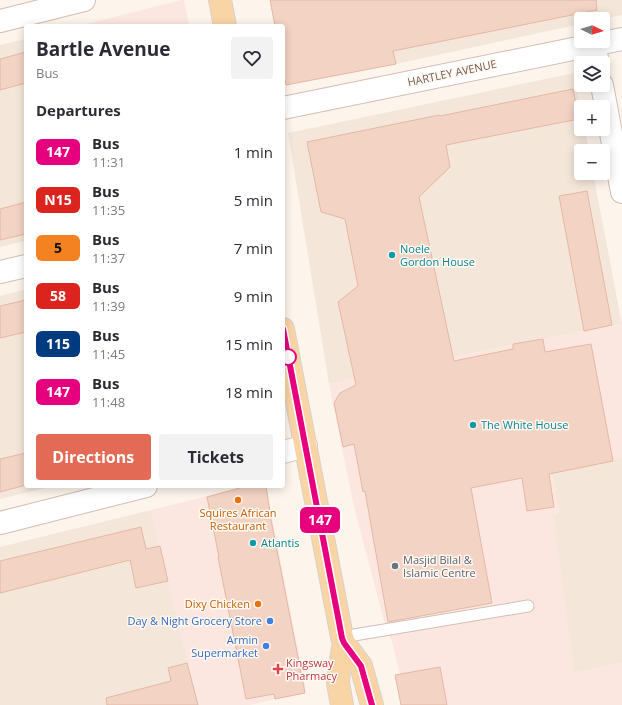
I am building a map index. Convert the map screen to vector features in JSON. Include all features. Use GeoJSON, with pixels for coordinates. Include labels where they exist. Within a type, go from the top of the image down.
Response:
{"type":"FeatureCollection","features":[{"type":"Feature","properties":{"kind":"main road"},"geometry":{"type":"LineString","coordinates":[[220,0],[225,24]]}},
{"type":"Feature","properties":{"kind":"main road"},"geometry":{"type":"LineString","coordinates":[[285,339],[343,640],[338,683],[340,704]]}},
{"type":"Feature","properties":{"kind":"main road"},"geometry":{"type":"LineString","coordinates":[[343,640],[361,666],[372,705]]}},
{"type":"Feature","properties":{"kind":"street"},"geometry":{"type":"LineString","coordinates":[[0,22],[84,0]]}},
{"type":"Feature","properties":{"kind":"street","name":"HARTLEY AVENUE"},"geometry":{"type":"LineString","coordinates":[[285,108],[596,54],[622,39]]}},
{"type":"Feature","properties":{"kind":"street"},"geometry":{"type":"LineString","coordinates":[[603,92],[622,192]]}},
{"type":"Feature","properties":{"kind":"street"},"geometry":{"type":"LineString","coordinates":[[0,272],[24,266]]}},
{"type":"Feature","properties":{"kind":"street"},"geometry":{"type":"LineString","coordinates":[[285,451],[306,446]]}},
{"type":"Feature","properties":{"kind":"street"},"geometry":{"type":"LineString","coordinates":[[0,524],[138,488]]}},
{"type":"Feature","properties":{"kind":"lane"},"geometry":{"type":"LineString","coordinates":[[343,640],[528,606]]}},
{"type":"Feature","properties":{"kind":"shaded area"},"geometry":{"type":"Polygon","coordinates":[[[184,0],[189,24],[86,24],[184,0]]]}},
{"type":"Feature","properties":{"kind":"shaded area"},"geometry":{"type":"Polygon","coordinates":[[[383,0],[622,0],[622,15],[610,18],[610,12],[574,12],[574,26],[396,64],[383,0]]]}},
{"type":"Feature","properties":{"kind":"shaded area"},"geometry":{"type":"Polygon","coordinates":[[[24,39],[24,241],[0,247],[0,45],[24,39]]]}},
{"type":"Feature","properties":{"kind":"shaded area"},"geometry":{"type":"Polygon","coordinates":[[[574,73],[574,92],[578,92],[579,100],[574,100],[574,136],[586,136],[588,144],[574,144],[574,180],[594,180],[622,324],[506,346],[329,384],[288,133],[574,73]]]}},
{"type":"Feature","properties":{"kind":"shaded area"},"geometry":{"type":"Polygon","coordinates":[[[24,290],[24,488],[46,488],[0,499],[0,296],[24,290]]]}},
{"type":"Feature","properties":{"kind":"shaded area"},"geometry":{"type":"Polygon","coordinates":[[[622,324],[622,457],[551,470],[559,513],[553,514],[574,673],[622,663],[622,705],[401,705],[400,674],[392,642],[384,621],[353,503],[329,384],[506,346],[622,324]]]}},
{"type":"Feature","properties":{"kind":"shaded area"},"geometry":{"type":"Polygon","coordinates":[[[622,457],[622,663],[574,673],[552,514],[559,513],[551,470],[622,457]]]}},
{"type":"Feature","properties":{"kind":"shaded area"},"geometry":{"type":"Polygon","coordinates":[[[239,488],[266,488],[305,685],[305,693],[250,705],[199,705],[151,510],[239,488]]]}},
{"type":"Feature","properties":{"kind":"shaded area"},"geometry":{"type":"Polygon","coordinates":[[[151,510],[199,705],[0,705],[0,547],[151,510]]]}},
{"type":"Feature","properties":{"kind":"building"},"geometry":{"type":"Polygon","coordinates":[[[270,0],[596,0],[597,10],[574,12],[574,15],[393,51],[396,64],[286,85],[285,24],[275,24],[270,0]]]}},
{"type":"Feature","properties":{"kind":"building"},"geometry":{"type":"Polygon","coordinates":[[[24,53],[24,84],[0,90],[0,59],[24,53]]]}},
{"type":"Feature","properties":{"kind":"building"},"geometry":{"type":"Polygon","coordinates":[[[573,89],[575,100],[574,120],[446,145],[450,167],[419,197],[454,361],[513,349],[513,344],[543,339],[545,352],[591,344],[613,461],[549,474],[554,507],[527,511],[522,478],[471,488],[492,603],[388,622],[365,491],[363,492],[354,444],[343,447],[334,403],[340,393],[356,385],[338,302],[358,286],[345,219],[321,212],[307,142],[573,89]]]}},
{"type":"Feature","properties":{"kind":"building"},"geometry":{"type":"Polygon","coordinates":[[[587,191],[612,325],[584,331],[559,196],[587,191]]]}},
{"type":"Feature","properties":{"kind":"building"},"geometry":{"type":"Polygon","coordinates":[[[24,203],[24,234],[0,240],[0,209],[24,203]]]}},
{"type":"Feature","properties":{"kind":"building"},"geometry":{"type":"Polygon","coordinates":[[[24,300],[24,332],[0,338],[0,306],[24,300]]]}},
{"type":"Feature","properties":{"kind":"building"},"geometry":{"type":"Polygon","coordinates":[[[24,453],[24,486],[0,492],[0,459],[24,453]]]}},
{"type":"Feature","properties":{"kind":"building"},"geometry":{"type":"Polygon","coordinates":[[[240,488],[266,488],[272,525],[305,693],[275,699],[274,694],[246,699],[207,497],[240,488]]]}},
{"type":"Feature","properties":{"kind":"building"},"geometry":{"type":"Polygon","coordinates":[[[141,527],[146,549],[160,546],[168,581],[136,588],[130,560],[0,593],[0,561],[141,527]]]}},
{"type":"Feature","properties":{"kind":"building"},"geometry":{"type":"Polygon","coordinates":[[[187,663],[198,705],[107,705],[106,698],[171,681],[168,668],[187,663]]]}},
{"type":"Feature","properties":{"kind":"building"},"geometry":{"type":"Polygon","coordinates":[[[440,667],[447,705],[401,705],[395,675],[440,667]]]}},
{"type":"Feature","properties":{"kind":"bus line","name":"147"},"geometry":{"type":"LineString","coordinates":[[285,339],[342,638],[361,666],[372,705]]}},
{"type":"Feature","properties":{"kind":"place","name":"Noele Gordon House"},"geometry":{"type":"Point","coordinates":[392,255]}},
{"type":"Feature","properties":{"kind":"place","name":"The White House"},"geometry":{"type":"Point","coordinates":[473,425]}},
{"type":"Feature","properties":{"kind":"place","name":"Squires African Restaurant"},"geometry":{"type":"Point","coordinates":[238,500]}},
{"type":"Feature","properties":{"kind":"place","name":"Atlantis"},"geometry":{"type":"Point","coordinates":[253,543]}},
{"type":"Feature","properties":{"kind":"place","name":"Masjid Bilal & Islamic Centre"},"geometry":{"type":"Point","coordinates":[395,566]}},
{"type":"Feature","properties":{"kind":"place","name":"Dixy Chicken"},"geometry":{"type":"Point","coordinates":[258,604]}},
{"type":"Feature","properties":{"kind":"place","name":"Day & Night Grocery Store"},"geometry":{"type":"Point","coordinates":[270,621]}},
{"type":"Feature","properties":{"kind":"place","name":"Armin Supermarket"},"geometry":{"type":"Point","coordinates":[266,646]}},
{"type":"Feature","properties":{"kind":"place","name":"Kingsway Pharmacy"},"geometry":{"type":"Point","coordinates":[278,669]}}]}
